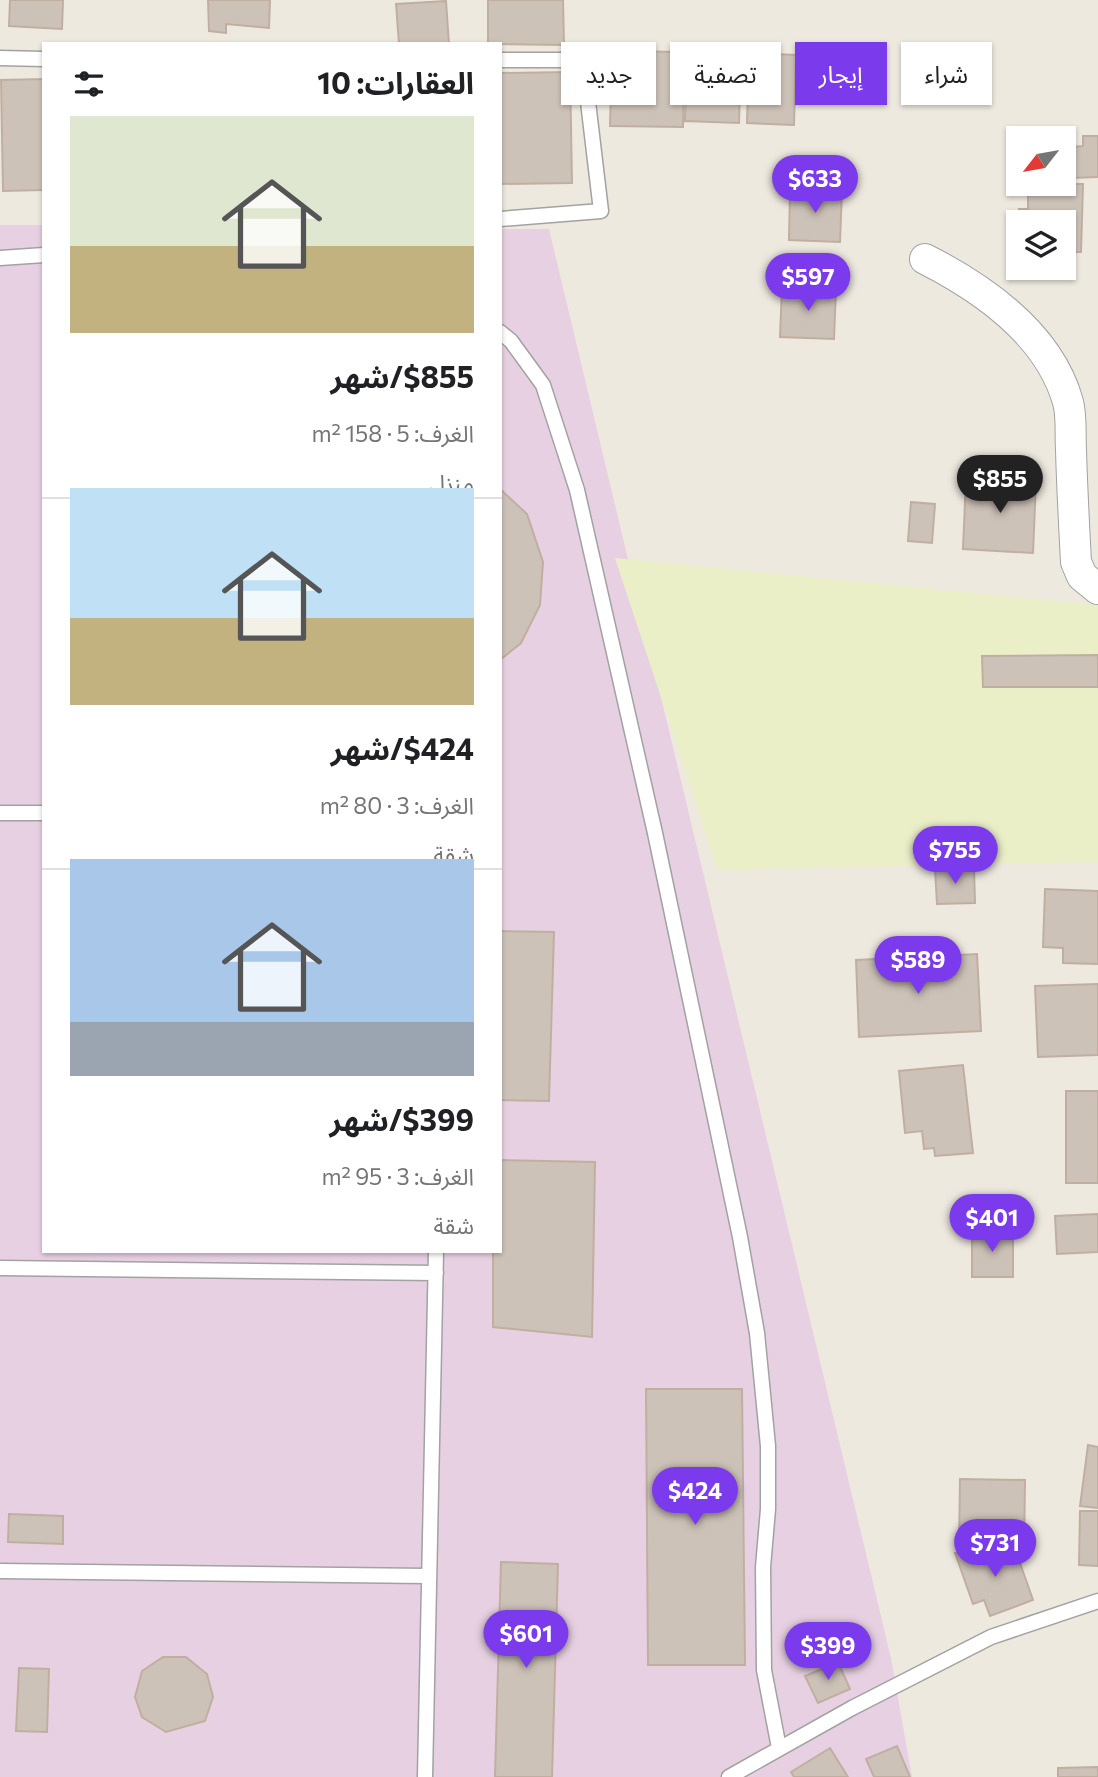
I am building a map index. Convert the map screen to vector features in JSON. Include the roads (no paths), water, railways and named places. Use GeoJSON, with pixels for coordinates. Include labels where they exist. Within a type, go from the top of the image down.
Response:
{"type":"FeatureCollection","features":[{"type":"Feature","properties":{"kind":"street"},"geometry":{"type":"LineString","coordinates":[[925,259],[969,282],[1010,315],[1040,348],[1061,380],[1069,405],[1076,562],[1082,576],[1098,589]]}},
{"type":"Feature","properties":{"kind":"lane"},"geometry":{"type":"LineString","coordinates":[[0,58],[42,58]]}},
{"type":"Feature","properties":{"kind":"lane"},"geometry":{"type":"LineString","coordinates":[[502,60],[583,60],[601,211],[502,219]]}},
{"type":"Feature","properties":{"kind":"lane"},"geometry":{"type":"LineString","coordinates":[[0,258],[42,255]]}},
{"type":"Feature","properties":{"kind":"lane"},"geometry":{"type":"LineString","coordinates":[[502,334],[511,341],[543,385],[577,490],[655,833],[740,1237],[757,1333],[768,1446],[768,1509],[763,1567],[764,1670],[779,1748]]}},
{"type":"Feature","properties":{"kind":"lane"},"geometry":{"type":"LineString","coordinates":[[0,813],[42,813]]}},
{"type":"Feature","properties":{"kind":"lane"},"geometry":{"type":"LineString","coordinates":[[425,1777],[436,1253]]}},
{"type":"Feature","properties":{"kind":"lane"},"geometry":{"type":"LineString","coordinates":[[0,1268],[436,1273]]}},
{"type":"Feature","properties":{"kind":"lane"},"geometry":{"type":"LineString","coordinates":[[0,1571],[428,1576]]}},
{"type":"Feature","properties":{"kind":"lane"},"geometry":{"type":"LineString","coordinates":[[729,1777],[991,1637],[1098,1601]]}}]}
